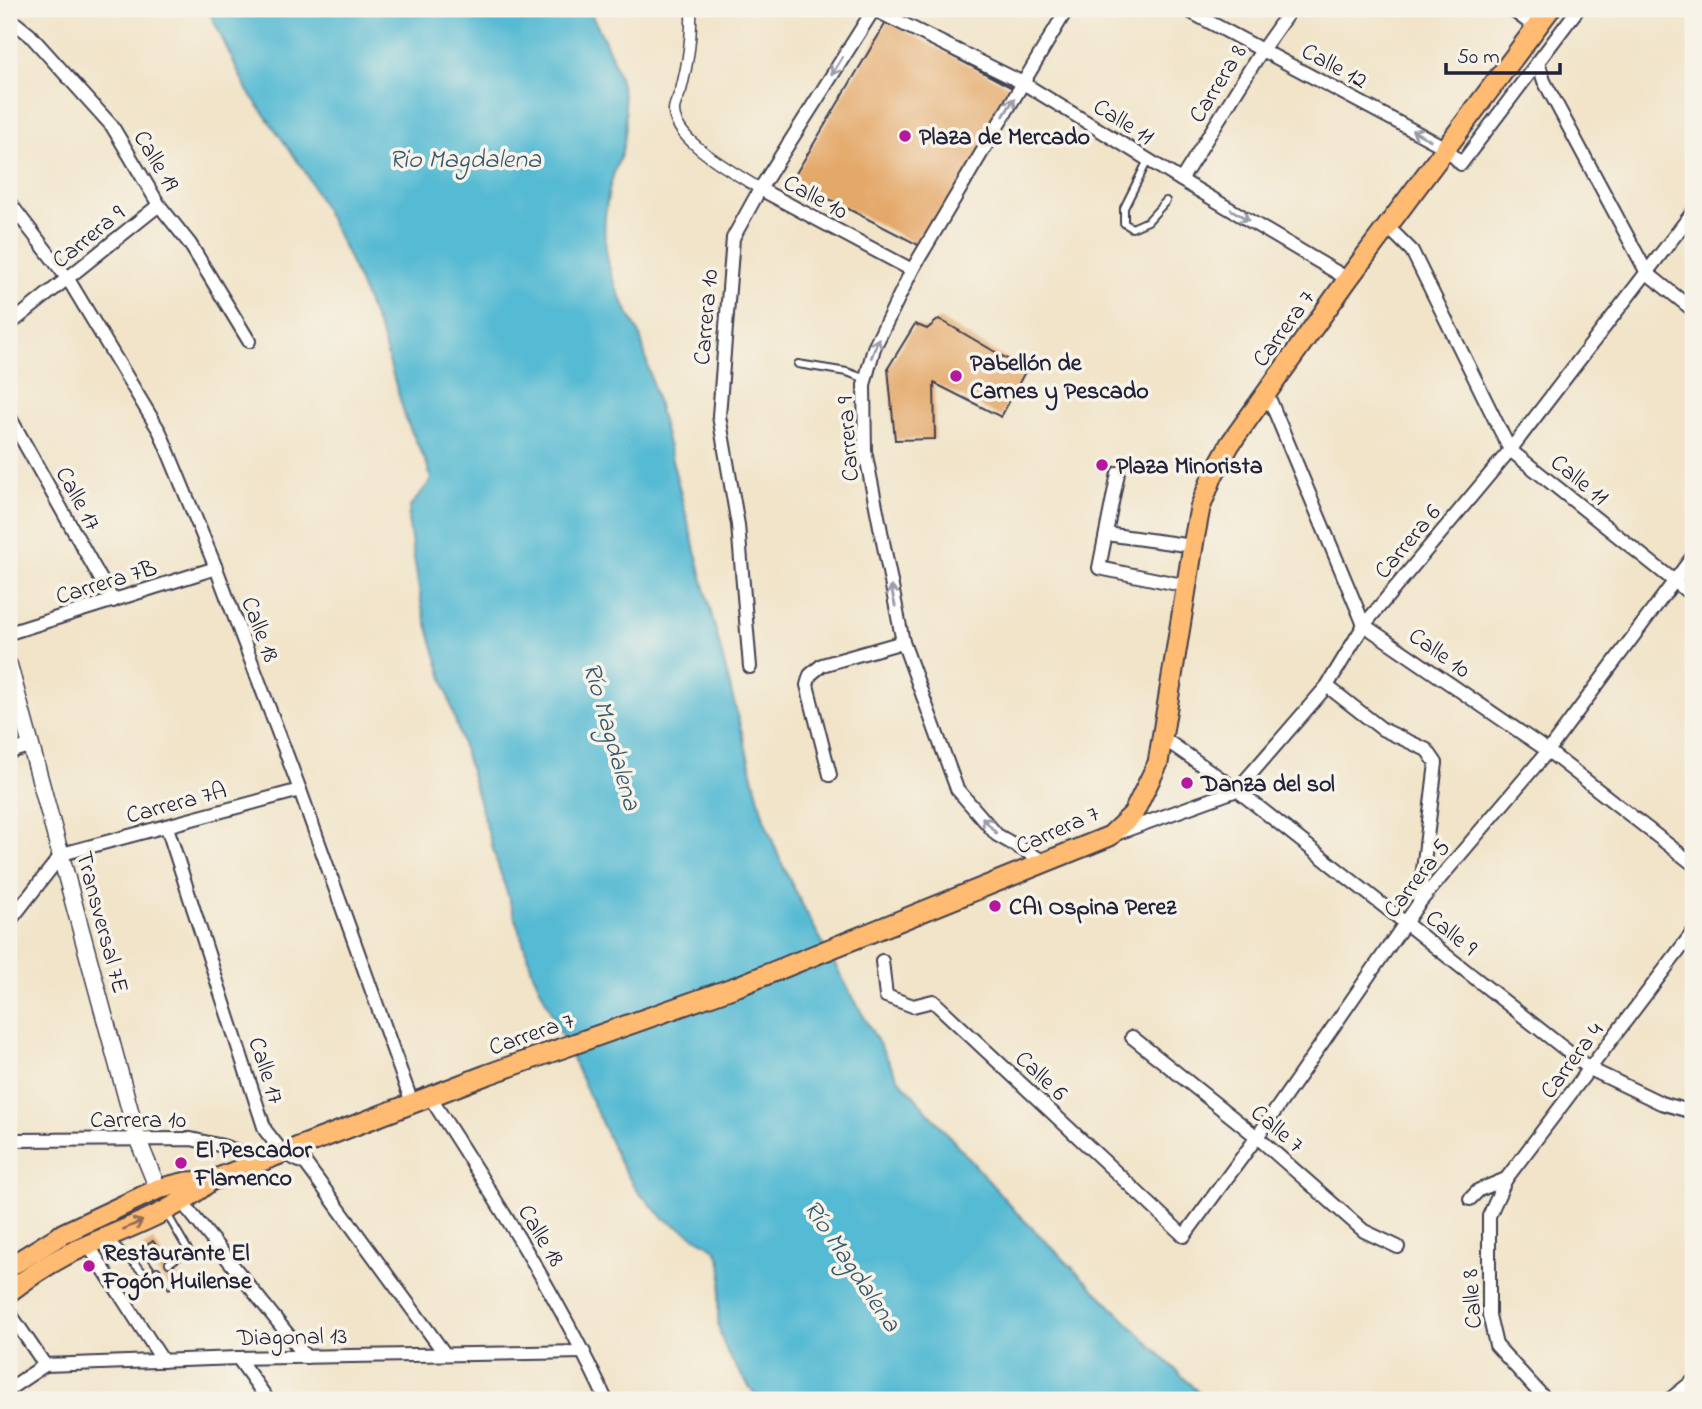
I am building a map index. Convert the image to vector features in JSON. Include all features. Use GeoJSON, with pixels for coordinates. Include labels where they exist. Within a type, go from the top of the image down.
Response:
{"type":"FeatureCollection","features":[{"type":"Feature","properties":{"kind":"main road","name":"Carrera 7"},"geometry":{"type":"LineString","coordinates":[[9,1292],[62,1257],[173,1206],[210,1181],[486,1075],[738,986],[1110,836],[1133,814],[1158,764],[1200,508],[1213,475],[1230,444],[1348,279],[1550,9]]}},
{"type":"Feature","properties":{"kind":"main road","name":"Carrera 7"},"geometry":{"type":"LineString","coordinates":[[9,1267],[64,1233],[158,1189],[187,1182],[210,1181]]}},
{"type":"Feature","properties":{"kind":"street","name":"Calle 10"},"geometry":{"type":"LineString","coordinates":[[691,9],[692,34],[673,110],[678,127],[689,141],[760,189],[912,271]]}},
{"type":"Feature","properties":{"kind":"street","name":"Calle 11"},"geometry":{"type":"LineString","coordinates":[[873,9],[1023,83],[1348,279]]}},
{"type":"Feature","properties":{"kind":"street","name":"Carrera 10"},"geometry":{"type":"LineString","coordinates":[[750,667],[738,525],[719,416],[733,238],[760,189],[873,9]]}},
{"type":"Feature","properties":{"kind":"street","name":"Carrera 9"},"geometry":{"type":"LineString","coordinates":[[1045,862],[997,835],[957,789],[903,642],[865,451],[866,379],[874,348],[912,271],[1067,9]]}},
{"type":"Feature","properties":{"kind":"street","name":"Calle 12"},"geometry":{"type":"LineString","coordinates":[[1185,9],[1446,148],[1461,164],[1538,62]]}},
{"type":"Feature","properties":{"kind":"street","name":"Carrera 8"},"geometry":{"type":"LineString","coordinates":[[1181,180],[1262,50],[1291,9]]}},
{"type":"Feature","properties":{"kind":"street"},"geometry":{"type":"LineString","coordinates":[[1511,9],[1535,27]]}},
{"type":"Feature","properties":{"kind":"street"},"geometry":{"type":"LineString","coordinates":[[1578,9],[1538,62],[1544,81],[1647,273],[1693,310]]}},
{"type":"Feature","properties":{"kind":"street","name":"Calle 19"},"geometry":{"type":"LineString","coordinates":[[9,18],[30,35],[112,126],[159,205],[190,244],[249,341]]}},
{"type":"Feature","properties":{"kind":"street","name":"Calle 18"},"geometry":{"type":"LineString","coordinates":[[9,202],[68,279],[160,432],[216,568],[421,1100],[527,1248],[584,1352],[606,1400]]}},
{"type":"Feature","properties":{"kind":"street","name":"Carrera 9"},"geometry":{"type":"LineString","coordinates":[[9,325],[159,205]]}},
{"type":"Feature","properties":{"kind":"street","name":"Carrera 6"},"geometry":{"type":"LineString","coordinates":[[1110,836],[1237,790],[1327,686],[1364,625],[1510,450],[1693,212]]}},
{"type":"Feature","properties":{"kind":"street","name":"Calle 11"},"geometry":{"type":"LineString","coordinates":[[1388,227],[1412,251],[1510,450],[1693,596]]}},
{"type":"Feature","properties":{"kind":"street"},"geometry":{"type":"LineString","coordinates":[[1267,393],[1364,625]]}},
{"type":"Feature","properties":{"kind":"street","name":"Calle 17"},"geometry":{"type":"LineString","coordinates":[[9,416],[113,601]]}},
{"type":"Feature","properties":{"kind":"street"},"geometry":{"type":"LineString","coordinates":[[1118,472],[1099,568],[1187,586]]}},
{"type":"Feature","properties":{"kind":"street"},"geometry":{"type":"LineString","coordinates":[[1106,534],[1193,546]]}},
{"type":"Feature","properties":{"kind":"street","name":"Carrera 5"},"geometry":{"type":"LineString","coordinates":[[1184,1236],[1257,1137],[1419,903],[1548,751],[1693,556]]}},
{"type":"Feature","properties":{"kind":"street","name":"Carrera 7B"},"geometry":{"type":"LineString","coordinates":[[9,633],[216,568]]}},
{"type":"Feature","properties":{"kind":"street","name":"Calle 10"},"geometry":{"type":"LineString","coordinates":[[1364,625],[1548,751],[1693,864]]}},
{"type":"Feature","properties":{"kind":"street"},"geometry":{"type":"LineString","coordinates":[[830,775],[807,685],[810,675],[822,665],[903,642]]}},
{"type":"Feature","properties":{"kind":"street","name":"Transversal 7E"},"geometry":{"type":"LineString","coordinates":[[9,665],[138,1140],[158,1189]]}},
{"type":"Feature","properties":{"kind":"street","name":"Calle 9"},"geometry":{"type":"LineString","coordinates":[[1327,686],[1382,729],[1427,750],[1436,764],[1419,903]]}},
{"type":"Feature","properties":{"kind":"street","name":"Calle 9"},"geometry":{"type":"LineString","coordinates":[[1163,738],[1237,790],[1590,1069],[1661,1103],[1693,1112]]}},
{"type":"Feature","properties":{"kind":"street"},"geometry":{"type":"LineString","coordinates":[[9,752],[29,746]]}},
{"type":"Feature","properties":{"kind":"street","name":"Carrera 7A"},"geometry":{"type":"LineString","coordinates":[[62,854],[300,790]]}},
{"type":"Feature","properties":{"kind":"street","name":"Calle 17"},"geometry":{"type":"LineString","coordinates":[[167,827],[265,1130],[283,1153],[306,1164],[445,1354]]}},
{"type":"Feature","properties":{"kind":"street"},"geometry":{"type":"LineString","coordinates":[[9,922],[62,854]]}},
{"type":"Feature","properties":{"kind":"street","name":"Carrera 4"},"geometry":{"type":"LineString","coordinates":[[1470,1199],[1479,1190],[1506,1179],[1693,932]]}},
{"type":"Feature","properties":{"kind":"street","name":"Calle 6"},"geometry":{"type":"LineString","coordinates":[[882,961],[886,996],[913,1006],[933,1002],[1184,1236]]}},
{"type":"Feature","properties":{"kind":"street","name":"Calle 7"},"geometry":{"type":"LineString","coordinates":[[1132,1037],[1257,1137],[1364,1231],[1398,1247]]}},
{"type":"Feature","properties":{"kind":"street","name":"Carrera 10"},"geometry":{"type":"LineString","coordinates":[[9,1140],[191,1139],[223,1146],[264,1160]]}},
{"type":"Feature","properties":{"kind":"street","name":"Calle 8"},"geometry":{"type":"LineString","coordinates":[[1506,1179],[1489,1216],[1489,1315],[1496,1345],[1546,1400]]}},
{"type":"Feature","properties":{"kind":"street"},"geometry":{"type":"LineString","coordinates":[[173,1206],[306,1357]]}},
{"type":"Feature","properties":{"kind":"street"},"geometry":{"type":"LineString","coordinates":[[88,1245],[163,1361]]}},
{"type":"Feature","properties":{"kind":"street"},"geometry":{"type":"LineString","coordinates":[[9,1312],[45,1365],[9,1390]]}},
{"type":"Feature","properties":{"kind":"street","name":"Diagonal 13"},"geometry":{"type":"LineString","coordinates":[[45,1365],[238,1358],[584,1352]]}},
{"type":"Feature","properties":{"kind":"street"},"geometry":{"type":"LineString","coordinates":[[238,1358],[268,1400]]}},
{"type":"Feature","properties":{"kind":"street"},"geometry":{"type":"LineString","coordinates":[[1669,1400],[1693,1381]]}},
{"type":"Feature","properties":{"kind":"lane"},"geometry":{"type":"LineString","coordinates":[[1148,160],[1124,208],[1124,223],[1132,228],[1148,220],[1166,201]]}},
{"type":"Feature","properties":{"kind":"lane"},"geometry":{"type":"LineString","coordinates":[[798,364],[847,372],[866,379]]}},
{"type":"Feature","properties":{"kind":"lane"},"geometry":{"type":"LineString","coordinates":[[169,1263],[188,1250],[173,1206]]}},
{"type":"Feature","properties":{"kind":"lane"},"geometry":{"type":"LineString","coordinates":[[106,1237],[148,1277],[157,1271]]}},
{"type":"Feature","properties":{"kind":"water","name":"Rio Magdalena"},"geometry":{"type":"Polygon","coordinates":[[[208,9],[588,9],[613,59],[626,114],[622,151],[606,206],[605,246],[609,266],[620,297],[640,335],[764,819],[781,862],[810,920],[898,1078],[1016,1212],[1206,1400],[759,1400],[725,1348],[719,1328],[722,1266],[719,1256],[714,1248],[665,1219],[637,1191],[620,1163],[533,973],[496,859],[422,607],[408,520],[410,507],[431,478],[427,464],[406,420],[381,334],[347,254],[306,173],[247,90],[208,9]]]}},
{"type":"Feature","properties":{"kind":"building","name":"Plaza de Mercado"},"geometry":{"type":"Polygon","coordinates":[[[887,21],[1018,91],[924,248],[792,180],[887,21]]]}},
{"type":"Feature","properties":{"kind":"building","name":"Pabellón de Carnes y Pescado"},"geometry":{"type":"Polygon","coordinates":[[[939,319],[1026,370],[1001,417],[934,383],[935,439],[895,440],[888,368],[915,324],[927,329],[939,319]]]}},
{"type":"Feature","properties":{"kind":"building"},"geometry":{"type":"Polygon","coordinates":[[[153,1241],[181,1281],[169,1289],[141,1249],[153,1241]]]}},
{"type":"Feature","properties":{"kind":"place","name":"Plaza de Mercado"},"geometry":{"type":"Point","coordinates":[905,136]}},
{"type":"Feature","properties":{"kind":"place","name":"Pabellón de Carnes y Pescado"},"geometry":{"type":"Point","coordinates":[956,376]}},
{"type":"Feature","properties":{"kind":"place","name":"Plaza Minorista"},"geometry":{"type":"Point","coordinates":[1102,465]}},
{"type":"Feature","properties":{"kind":"place","name":"Danza del sol"},"geometry":{"type":"Point","coordinates":[1187,783]}},
{"type":"Feature","properties":{"kind":"place","name":"CAI Ospina Perez"},"geometry":{"type":"Point","coordinates":[995,906]}},
{"type":"Feature","properties":{"kind":"place","name":"El Pescador Flamenco"},"geometry":{"type":"Point","coordinates":[181,1163]}},
{"type":"Feature","properties":{"kind":"place","name":"Restaurante El Fogón Huilense"},"geometry":{"type":"Point","coordinates":[89,1266]}},
{"type":"Feature","properties":{"kind":"water label","name":"Río Magdalena"},"geometry":{"type":"Point","coordinates":[613,736]}},
{"type":"Feature","properties":{"kind":"water label","name":"Río Magdalena"},"geometry":{"type":"Point","coordinates":[853,1265]}}]}
